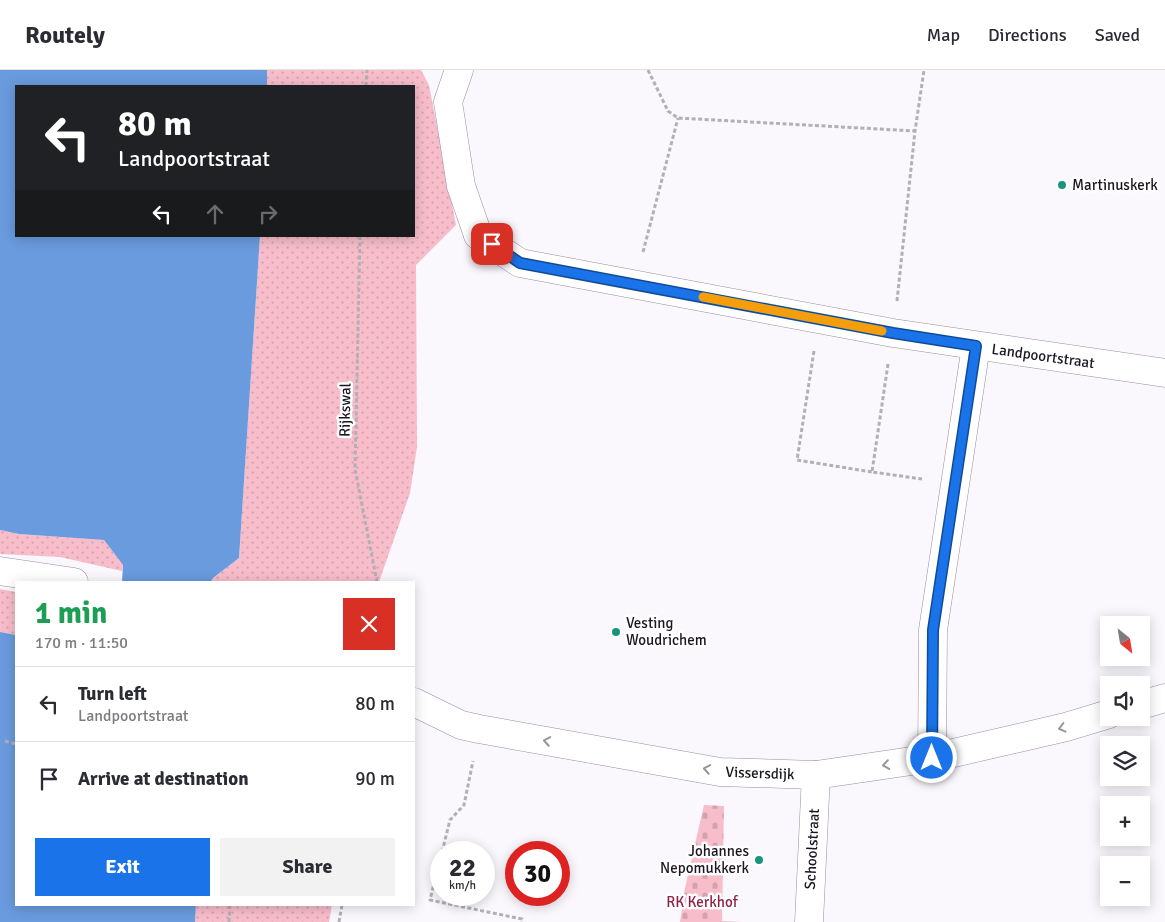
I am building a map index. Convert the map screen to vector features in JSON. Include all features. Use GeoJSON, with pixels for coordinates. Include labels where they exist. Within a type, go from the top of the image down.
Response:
{"type":"FeatureCollection","features":[{"type":"Feature","properties":{"kind":"street","name":"Landpoortstraat"},"geometry":{"type":"LineString","coordinates":[[459,70],[448,102],[461,186],[478,235],[520,263],[976,346],[1165,373]]}},
{"type":"Feature","properties":{"kind":"street"},"geometry":{"type":"LineString","coordinates":[[932,758],[933,630],[976,346]]}},
{"type":"Feature","properties":{"kind":"street"},"geometry":{"type":"LineString","coordinates":[[0,571],[67,581]]}},
{"type":"Feature","properties":{"kind":"street"},"geometry":{"type":"LineString","coordinates":[[1150,702],[1165,698]]}},
{"type":"Feature","properties":{"kind":"street","name":"Vissersdijk"},"geometry":{"type":"LineString","coordinates":[[415,702],[461,725],[480,729],[720,772],[816,775],[932,758],[1066,727],[1100,717]]}},
{"type":"Feature","properties":{"kind":"street","name":"Schoolstraat"},"geometry":{"type":"LineString","coordinates":[[809,922],[816,775]]}},
{"type":"Feature","properties":{"kind":"path"},"geometry":{"type":"LineString","coordinates":[[366,85],[367,70]]}},
{"type":"Feature","properties":{"kind":"path"},"geometry":{"type":"LineString","coordinates":[[648,70],[668,111],[678,118],[916,131]]}},
{"type":"Feature","properties":{"kind":"path"},"geometry":{"type":"LineString","coordinates":[[634,284],[678,118]]}},
{"type":"Feature","properties":{"kind":"path","name":"Rijkswal"},"geometry":{"type":"LineString","coordinates":[[360,237],[355,469],[378,581]]}},
{"type":"Feature","properties":{"kind":"path"},"geometry":{"type":"LineString","coordinates":[[820,319],[797,460],[872,472]]}},
{"type":"Feature","properties":{"kind":"path"},"geometry":{"type":"LineString","coordinates":[[445,841],[450,820],[464,805],[480,729]]}},
{"type":"Feature","properties":{"kind":"path"},"geometry":{"type":"LineString","coordinates":[[5,741],[15,744]]}},
{"type":"Feature","properties":{"kind":"path"},"geometry":{"type":"LineString","coordinates":[[229,922],[230,906]]}},
{"type":"Feature","properties":{"kind":"path"},"geometry":{"type":"LineString","coordinates":[[339,922],[342,906]]}},
{"type":"Feature","properties":{"kind":"path"},"geometry":{"type":"LineString","coordinates":[[459,906],[522,919],[522,922]]}},
{"type":"Feature","properties":{"kind":"green space"},"geometry":{"type":"Polygon","coordinates":[[[267,70],[421,70],[429,85],[456,225],[416,265],[417,447],[410,493],[379,581],[212,581],[239,558],[260,237],[415,237],[415,85],[267,85],[267,70]]]}},
{"type":"Feature","properties":{"kind":"green space"},"geometry":{"type":"Polygon","coordinates":[[[0,530],[19,534],[104,540],[123,565],[122,571],[60,557],[0,554],[0,530]]]}},
{"type":"Feature","properties":{"kind":"green space"},"geometry":{"type":"Polygon","coordinates":[[[0,589],[15,592],[15,635],[0,632],[0,589]]]}},
{"type":"Feature","properties":{"kind":"green space","name":"RK Kerkhof"},"geometry":{"type":"Polygon","coordinates":[[[704,805],[724,806],[722,921],[743,922],[680,922],[685,888],[704,805]]]}},
{"type":"Feature","properties":{"kind":"green space"},"geometry":{"type":"Polygon","coordinates":[[[196,906],[332,906],[329,922],[195,922],[196,906]]]}},
{"type":"Feature","properties":{"kind":"water"},"geometry":{"type":"Polygon","coordinates":[[[0,70],[267,70],[267,85],[15,85],[15,237],[260,237],[239,558],[212,581],[122,581],[123,565],[104,540],[19,534],[0,530],[0,70]]]}},
{"type":"Feature","properties":{"kind":"water"},"geometry":{"type":"Polygon","coordinates":[[[0,632],[15,635],[15,906],[196,906],[195,922],[0,922],[0,632]]]}},
{"type":"Feature","properties":{"kind":"slow traffic"},"geometry":{"type":"LineString","coordinates":[[703,297],[882,331]]}},
{"type":"Feature","properties":{"kind":"place","name":"Martinuskerk"},"geometry":{"type":"Point","coordinates":[1062,185]}},
{"type":"Feature","properties":{"kind":"place","name":"Vesting Woudrichem"},"geometry":{"type":"Point","coordinates":[616,632]}},
{"type":"Feature","properties":{"kind":"place","name":"Johannes Nepomukkerk"},"geometry":{"type":"Point","coordinates":[759,860]}},
{"type":"Feature","properties":{"kind":"route"},"geometry":{"type":"LineString","coordinates":[[492,244],[520,263],[893,333],[976,346],[933,630],[932,758]]}}]}
